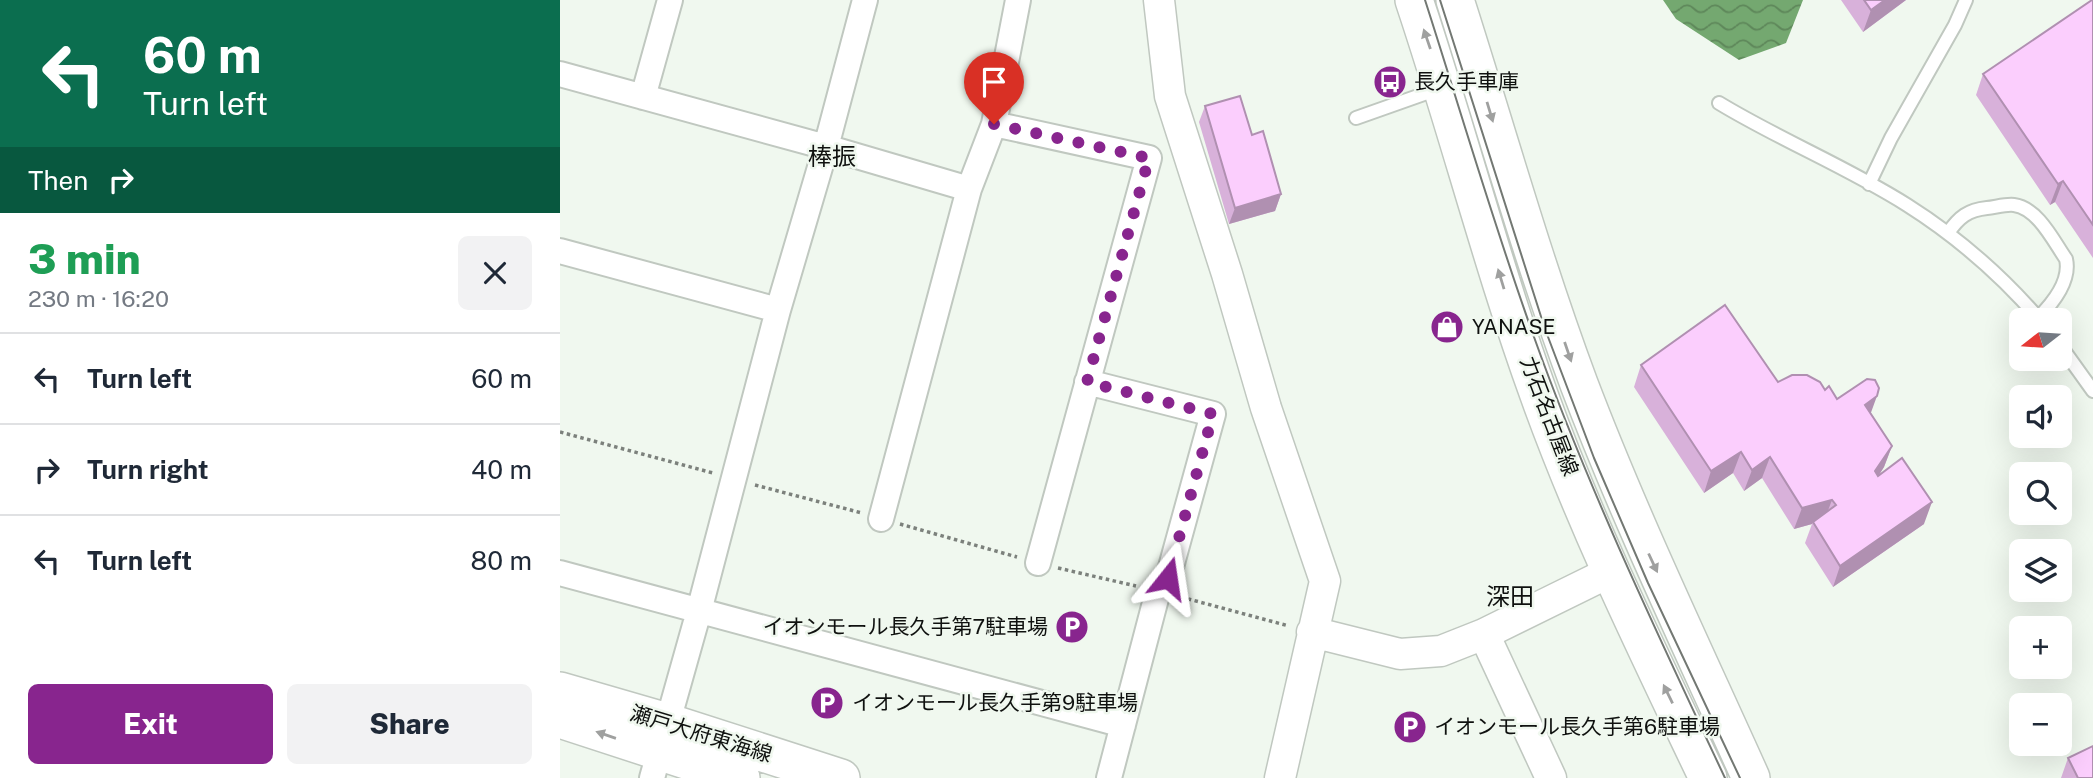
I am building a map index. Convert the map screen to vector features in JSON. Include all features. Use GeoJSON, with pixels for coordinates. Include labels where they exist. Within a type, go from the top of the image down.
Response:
{"type":"FeatureCollection","features":[{"type":"Feature","properties":{"kind":"main road","name":"力石名古屋線"},"geometry":{"type":"LineString","coordinates":[[1414,0],[1444,87],[1508,303],[1539,396],[1610,572],[1708,778]]}},
{"type":"Feature","properties":{"kind":"main road","name":"力石名古屋線"},"geometry":{"type":"LineString","coordinates":[[1455,0],[1534,253],[1579,382],[1629,510],[1751,778]]}},
{"type":"Feature","properties":{"kind":"main road","name":"瀬戸大府東海線"},"geometry":{"type":"LineString","coordinates":[[560,691],[659,751],[841,778]]}},
{"type":"Feature","properties":{"kind":"main road","name":"瀬戸大府東海線"},"geometry":{"type":"LineString","coordinates":[[560,719],[741,778]]}},
{"type":"Feature","properties":{"kind":"street"},"geometry":{"type":"LineString","coordinates":[[643,97],[670,0]]}},
{"type":"Feature","properties":{"kind":"street"},"geometry":{"type":"LineString","coordinates":[[659,751],[865,0]]}},
{"type":"Feature","properties":{"kind":"street"},"geometry":{"type":"LineString","coordinates":[[881,519],[969,189],[994,124],[1018,0]]}},
{"type":"Feature","properties":{"kind":"street"},"geometry":{"type":"LineString","coordinates":[[1159,0],[1170,96],[1227,274],[1266,408],[1325,581],[1280,778]]}},
{"type":"Feature","properties":{"kind":"street"},"geometry":{"type":"LineString","coordinates":[[560,74],[969,189]]}},
{"type":"Feature","properties":{"kind":"street"},"geometry":{"type":"LineString","coordinates":[[994,124],[1149,158],[1038,563]]}},
{"type":"Feature","properties":{"kind":"street"},"geometry":{"type":"LineString","coordinates":[[560,251],[778,310]]}},
{"type":"Feature","properties":{"kind":"street"},"geometry":{"type":"LineString","coordinates":[[1087,382],[1213,414],[1168,578],[1158,591],[1108,778]]}},
{"type":"Feature","properties":{"kind":"street"},"geometry":{"type":"LineString","coordinates":[[1312,632],[1400,654],[1441,651],[1485,634],[1610,572]]}},
{"type":"Feature","properties":{"kind":"street"},"geometry":{"type":"LineString","coordinates":[[560,573],[1123,725]]}},
{"type":"Feature","properties":{"kind":"street"},"geometry":{"type":"LineString","coordinates":[[1485,634],[1551,778]]}},
{"type":"Feature","properties":{"kind":"lane"},"geometry":{"type":"LineString","coordinates":[[1869,184],[1966,0]]}},
{"type":"Feature","properties":{"kind":"lane"},"geometry":{"type":"LineString","coordinates":[[1356,118],[1444,87]]}},
{"type":"Feature","properties":{"kind":"lane"},"geometry":{"type":"LineString","coordinates":[[1719,103],[1905,204],[1948,233],[2029,308]]}},
{"type":"Feature","properties":{"kind":"lane"},"geometry":{"type":"LineString","coordinates":[[1948,233],[1958,218],[1972,210],[2014,205],[2025,209],[2035,217],[2066,259],[2068,267],[2067,276],[2048,308]]}},
{"type":"Feature","properties":{"kind":"lane"},"geometry":{"type":"LineString","coordinates":[[2072,362],[2093,391]]}},
{"type":"Feature","properties":{"kind":"path"},"geometry":{"type":"LineString","coordinates":[[560,432],[1038,563],[1158,591],[1312,632]]}},
{"type":"Feature","properties":{"kind":"water"},"geometry":{"type":"Polygon","coordinates":[[[1663,0],[1803,0],[1786,43],[1739,60],[1676,19],[1663,0]]]}},
{"type":"Feature","properties":{"kind":"building"},"geometry":{"type":"Polygon","coordinates":[[[1864,0],[1885,0],[1871,10],[1864,0]]]}},
{"type":"Feature","properties":{"kind":"building"},"geometry":{"type":"Polygon","coordinates":[[[2092,0],[2093,225],[2063,181],[2058,184],[1983,74],[2092,0]]]}},
{"type":"Feature","properties":{"kind":"building"},"geometry":{"type":"Polygon","coordinates":[[[1240,96],[1252,135],[1263,131],[1281,194],[1235,208],[1205,106],[1240,96]]]}},
{"type":"Feature","properties":{"kind":"building"},"geometry":{"type":"Polygon","coordinates":[[[1725,305],[1778,382],[1792,375],[1807,375],[1820,382],[1825,390],[1829,386],[1837,399],[1867,379],[1875,380],[1879,388],[1877,396],[1865,405],[1892,446],[1875,471],[1878,476],[1902,458],[1932,502],[1840,566],[1813,522],[1836,505],[1832,500],[1802,508],[1770,457],[1752,470],[1741,452],[1711,471],[1641,365],[1725,305]]]}},
{"type":"Feature","properties":{"kind":"building"},"geometry":{"type":"Polygon","coordinates":[[[2093,746],[2093,778],[2078,778],[2068,758],[2093,746]]]}},
{"type":"Feature","properties":{"kind":"tram line"},"geometry":{"type":"LineString","coordinates":[[1425,0],[1505,253],[1555,393],[1624,560],[1725,778]]}},
{"type":"Feature","properties":{"kind":"tram line"},"geometry":{"type":"LineString","coordinates":[[1440,0],[1545,329],[1594,458],[1648,583],[1740,778]]}},
{"type":"Feature","properties":{"kind":"place","name":"長久手車庫"},"geometry":{"type":"Point","coordinates":[1390,82]}},
{"type":"Feature","properties":{"kind":"place","name":"YANASE"},"geometry":{"type":"Point","coordinates":[1447,327]}},
{"type":"Feature","properties":{"kind":"place","name":"イオンモール長久手第7駐車場"},"geometry":{"type":"Point","coordinates":[1072,627]}},
{"type":"Feature","properties":{"kind":"place","name":"イオンモール長久手第9駐車場"},"geometry":{"type":"Point","coordinates":[827,703]}},
{"type":"Feature","properties":{"kind":"place","name":"イオンモール長久手第6駐車場"},"geometry":{"type":"Point","coordinates":[1410,727]}},
{"type":"Feature","properties":{"kind":"district","name":"棒振"},"geometry":{"type":"Point","coordinates":[832,157]}},
{"type":"Feature","properties":{"kind":"district","name":"深田"},"geometry":{"type":"Point","coordinates":[1510,597]}},
{"type":"Feature","properties":{"kind":"route"},"geometry":{"type":"LineString","coordinates":[[994,124],[1149,158],[1087,382],[1213,414],[1168,578]]}}]}
